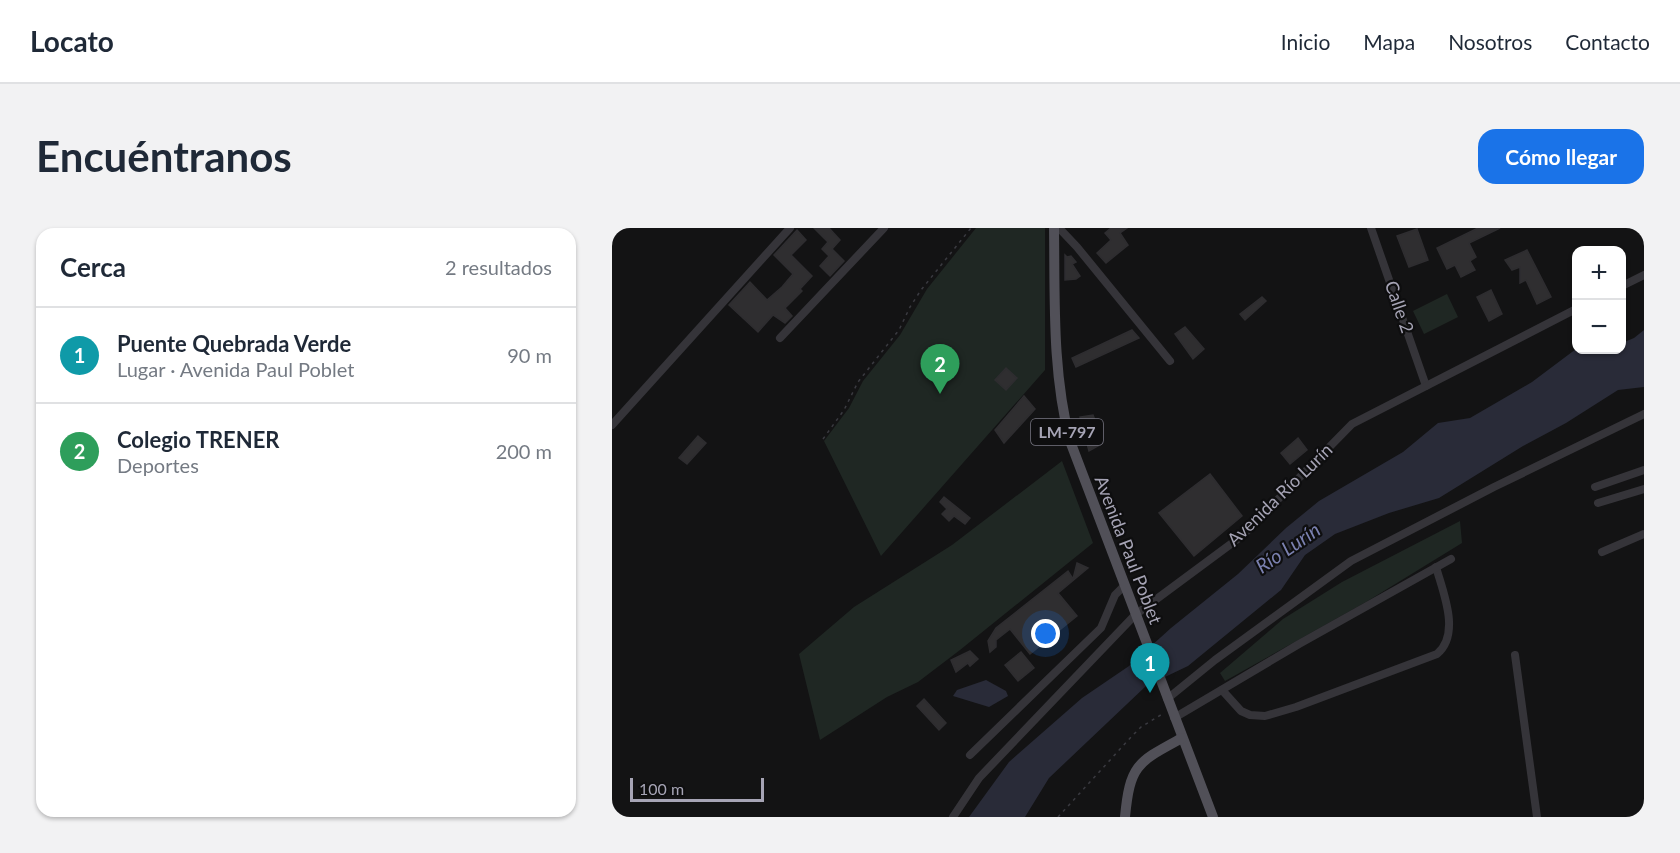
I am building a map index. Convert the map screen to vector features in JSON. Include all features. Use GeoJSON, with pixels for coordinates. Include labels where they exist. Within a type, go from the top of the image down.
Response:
{"type":"FeatureCollection","features":[{"type":"Feature","properties":{"kind":"main road","name":"Avenida Paul Poblet"},"geometry":{"type":"LineString","coordinates":[[1054,228],[1058,371],[1064,419],[1077,464],[1182,738]]}},
{"type":"Feature","properties":{"kind":"main road"},"geometry":{"type":"LineString","coordinates":[[1125,817],[1134,772],[1145,758],[1182,738]]}},
{"type":"Feature","properties":{"kind":"main road","name":"LM-797"},"geometry":{"type":"LineString","coordinates":[[1182,738],[1213,817]]}},
{"type":"Feature","properties":{"kind":"street"},"geometry":{"type":"LineString","coordinates":[[612,425],[790,228]]}},
{"type":"Feature","properties":{"kind":"street"},"geometry":{"type":"LineString","coordinates":[[780,338],[884,228]]}},
{"type":"Feature","properties":{"kind":"street"},"geometry":{"type":"LineString","coordinates":[[1059,228],[1170,361]]}},
{"type":"Feature","properties":{"kind":"street","name":"Calle 2"},"geometry":{"type":"LineString","coordinates":[[1371,228],[1426,386]]}},
{"type":"Feature","properties":{"kind":"street"},"geometry":{"type":"LineString","coordinates":[[1626,284],[1644,275]]}},
{"type":"Feature","properties":{"kind":"street","name":"Avenida Río Lurín"},"geometry":{"type":"LineString","coordinates":[[953,817],[979,778],[1136,620],[1243,535],[1352,424],[1572,311]]}},
{"type":"Feature","properties":{"kind":"street"},"geometry":{"type":"LineString","coordinates":[[1169,704],[1215,660],[1351,561],[1644,414]]}},
{"type":"Feature","properties":{"kind":"street"},"geometry":{"type":"LineString","coordinates":[[1595,487],[1644,470]]}},
{"type":"Feature","properties":{"kind":"street"},"geometry":{"type":"LineString","coordinates":[[1598,503],[1644,489]]}},
{"type":"Feature","properties":{"kind":"street"},"geometry":{"type":"LineString","coordinates":[[1602,552],[1644,534]]}},
{"type":"Feature","properties":{"kind":"street"},"geometry":{"type":"LineString","coordinates":[[1169,704],[1222,690],[1451,559]]}},
{"type":"Feature","properties":{"kind":"street"},"geometry":{"type":"LineString","coordinates":[[1222,690],[1241,711],[1255,716],[1265,716],[1437,654],[1445,645],[1449,626],[1446,602],[1436,567]]}},
{"type":"Feature","properties":{"kind":"street"},"geometry":{"type":"LineString","coordinates":[[970,755],[1101,628],[1111,602],[1124,586]]}},
{"type":"Feature","properties":{"kind":"street"},"geometry":{"type":"LineString","coordinates":[[1515,655],[1537,817]]}},
{"type":"Feature","properties":{"kind":"path"},"geometry":{"type":"LineString","coordinates":[[823,439],[844,410],[858,382],[899,330],[921,290],[971,228]]}},
{"type":"Feature","properties":{"kind":"path"},"geometry":{"type":"LineString","coordinates":[[1058,817],[1141,727],[1169,704]]}},
{"type":"Feature","properties":{"kind":"shaded area"},"geometry":{"type":"Polygon","coordinates":[[[976,228],[1045,228],[1045,370],[881,556],[824,441],[849,408],[863,381],[900,335],[927,289],[976,228]]]}},
{"type":"Feature","properties":{"kind":"shaded area"},"geometry":{"type":"Polygon","coordinates":[[[1447,294],[1458,317],[1424,334],[1413,311],[1447,294]]]}},
{"type":"Feature","properties":{"kind":"shaded area"},"geometry":{"type":"Polygon","coordinates":[[[1062,461],[1093,543],[918,682],[887,697],[820,740],[799,654],[854,607],[952,545],[1062,461]]]}},
{"type":"Feature","properties":{"kind":"shaded area"},"geometry":{"type":"Polygon","coordinates":[[[1460,521],[1462,543],[1366,602],[1225,681],[1220,673],[1283,619],[1342,582],[1460,521]]]}},
{"type":"Feature","properties":{"kind":"water","name":"Río Lurín"},"geometry":{"type":"Polygon","coordinates":[[[1644,330],[1644,387],[1618,390],[1439,498],[1389,513],[1335,534],[1305,555],[1281,590],[1188,666],[1146,686],[1049,778],[1025,817],[969,817],[1009,762],[1082,698],[1129,666],[1171,628],[1238,574],[1286,528],[1319,501],[1403,452],[1438,423],[1470,418],[1532,382],[1572,352],[1572,354],[1626,354],[1626,341],[1644,330]]]}},
{"type":"Feature","properties":{"kind":"water"},"geometry":{"type":"Polygon","coordinates":[[[986,680],[1006,691],[1008,696],[989,707],[953,696],[957,690],[986,680]]]}},
{"type":"Feature","properties":{"kind":"building"},"geometry":{"type":"Polygon","coordinates":[[[814,228],[829,228],[840,240],[832,249],[844,261],[830,276],[820,266],[829,256],[822,249],[828,242],[814,228]]]}},
{"type":"Feature","properties":{"kind":"building"},"geometry":{"type":"Polygon","coordinates":[[[1111,228],[1127,228],[1120,233],[1128,245],[1106,263],[1097,253],[1111,240],[1105,233],[1111,228]]]}},
{"type":"Feature","properties":{"kind":"building"},"geometry":{"type":"Polygon","coordinates":[[[1478,228],[1500,228],[1469,243],[1476,257],[1470,261],[1475,270],[1461,277],[1455,265],[1447,269],[1437,248],[1478,228]]]}},
{"type":"Feature","properties":{"kind":"building"},"geometry":{"type":"Polygon","coordinates":[[[1417,229],[1428,260],[1409,267],[1397,236],[1417,229]]]}},
{"type":"Feature","properties":{"kind":"building"},"geometry":{"type":"Polygon","coordinates":[[[797,230],[806,240],[791,255],[812,276],[800,289],[802,291],[785,308],[792,316],[785,323],[773,315],[758,332],[729,305],[750,282],[767,300],[782,287],[793,274],[774,255],[797,230]]]}},
{"type":"Feature","properties":{"kind":"building"},"geometry":{"type":"Polygon","coordinates":[[[1527,250],[1551,297],[1537,304],[1526,280],[1520,283],[1520,267],[1512,270],[1505,260],[1527,250]]]}},
{"type":"Feature","properties":{"kind":"building"},"geometry":{"type":"Polygon","coordinates":[[[1065,255],[1071,256],[1076,262],[1072,264],[1080,276],[1076,279],[1065,280],[1065,255]]]}},
{"type":"Feature","properties":{"kind":"building"},"geometry":{"type":"Polygon","coordinates":[[[1491,290],[1502,314],[1489,321],[1477,297],[1491,290]]]}},
{"type":"Feature","properties":{"kind":"building"},"geometry":{"type":"Polygon","coordinates":[[[1262,297],[1266,301],[1245,320],[1240,314],[1262,297]]]}},
{"type":"Feature","properties":{"kind":"building"},"geometry":{"type":"Polygon","coordinates":[[[1185,327],[1204,349],[1193,359],[1175,334],[1185,327]]]}},
{"type":"Feature","properties":{"kind":"building"},"geometry":{"type":"Polygon","coordinates":[[[1132,330],[1139,338],[1076,367],[1072,358],[1132,330]]]}},
{"type":"Feature","properties":{"kind":"building"},"geometry":{"type":"Polygon","coordinates":[[[1006,368],[1017,378],[1006,390],[995,380],[1006,368]]]}},
{"type":"Feature","properties":{"kind":"building"},"geometry":{"type":"Polygon","coordinates":[[[1024,396],[1035,409],[1004,443],[995,430],[1024,396]]]}},
{"type":"Feature","properties":{"kind":"building"},"geometry":{"type":"Polygon","coordinates":[[[1093,415],[1101,436],[1095,438],[1098,446],[1089,451],[1080,417],[1093,415]]]}},
{"type":"Feature","properties":{"kind":"building"},"geometry":{"type":"Polygon","coordinates":[[[698,436],[706,443],[687,464],[679,458],[698,436]]]}},
{"type":"Feature","properties":{"kind":"building"},"geometry":{"type":"Polygon","coordinates":[[[1298,438],[1307,450],[1290,464],[1281,453],[1298,438]]]}},
{"type":"Feature","properties":{"kind":"building"},"geometry":{"type":"Polygon","coordinates":[[[1210,474],[1242,516],[1194,556],[1159,513],[1210,474]]]}},
{"type":"Feature","properties":{"kind":"building"},"geometry":{"type":"Polygon","coordinates":[[[944,497],[970,518],[965,524],[954,516],[949,521],[942,514],[947,509],[940,502],[944,497]]]}},
{"type":"Feature","properties":{"kind":"building"},"geometry":{"type":"Polygon","coordinates":[[[1077,563],[1088,568],[1058,593],[1077,616],[1030,654],[1010,629],[996,640],[996,647],[990,652],[988,641],[996,628],[1068,571],[1073,579],[1077,563]]]}},
{"type":"Feature","properties":{"kind":"building"},"geometry":{"type":"Polygon","coordinates":[[[970,651],[978,659],[970,666],[968,663],[956,672],[951,660],[970,651]]]}},
{"type":"Feature","properties":{"kind":"building"},"geometry":{"type":"Polygon","coordinates":[[[1021,652],[1034,668],[1018,681],[1005,665],[1021,652]]]}},
{"type":"Feature","properties":{"kind":"building"},"geometry":{"type":"Polygon","coordinates":[[[924,699],[946,723],[939,730],[917,706],[924,699]]]}},
{"type":"Feature","properties":{"kind":"place","name":"Colegio TRENER"},"geometry":{"type":"Point","coordinates":[940,394]}},
{"type":"Feature","properties":{"kind":"place","name":"Puente Quebrada Verde"},"geometry":{"type":"Point","coordinates":[1150,693]}}]}
